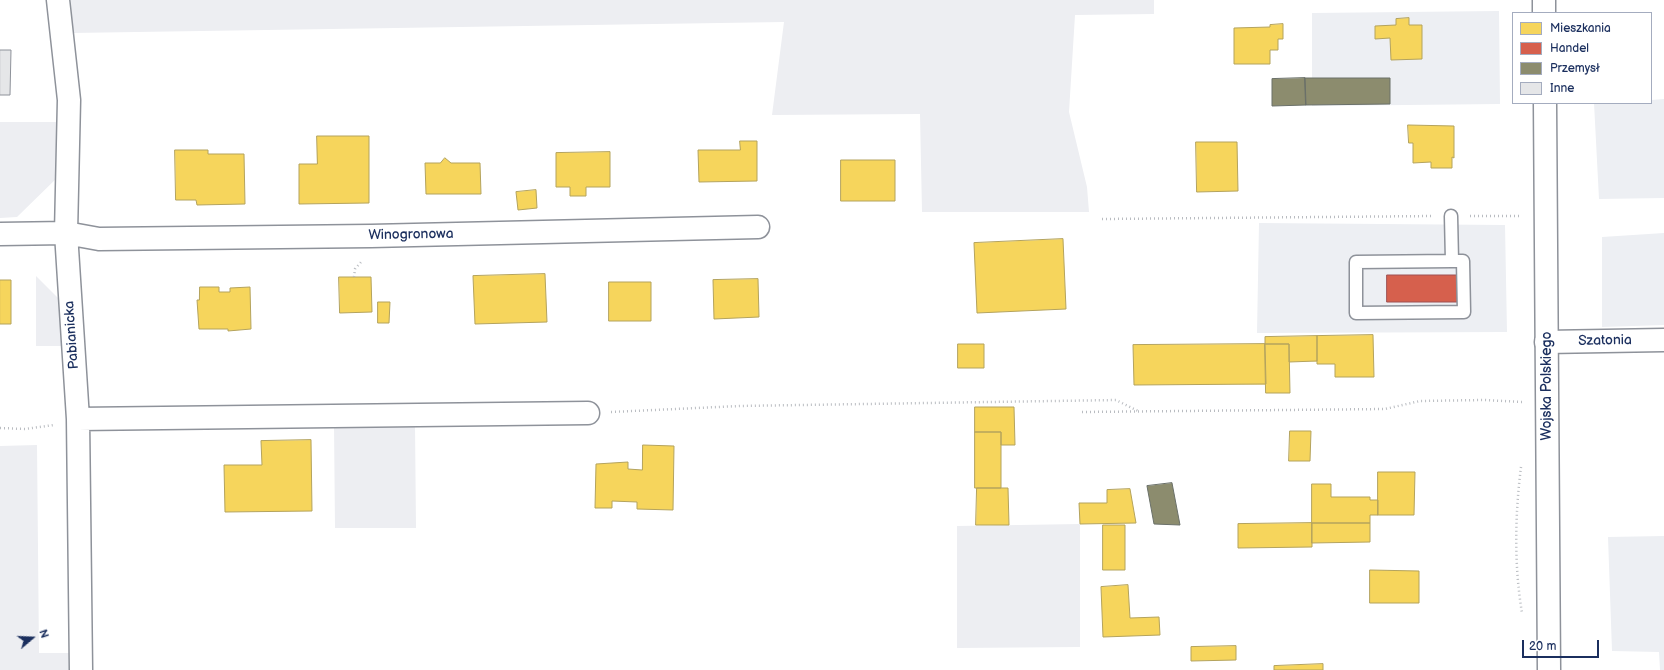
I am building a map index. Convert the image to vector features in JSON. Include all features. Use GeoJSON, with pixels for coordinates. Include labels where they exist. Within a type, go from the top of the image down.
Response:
{"type":"FeatureCollection","features":[{"type":"Feature","properties":{"kind":"street","name":"Pabianicka"},"geometry":{"type":"LineString","coordinates":[[58,0],[69,100],[66,233],[78,419],[81,670]]}},
{"type":"Feature","properties":{"kind":"street"},"geometry":{"type":"LineString","coordinates":[[1544,0],[1544,12]]}},
{"type":"Feature","properties":{"kind":"street","name":"Wojska Polskiego"},"geometry":{"type":"LineString","coordinates":[[1545,104],[1549,670]]}},
{"type":"Feature","properties":{"kind":"street","name":"Winogronowa"},"geometry":{"type":"LineString","coordinates":[[0,234],[66,233],[84,235],[99,239],[379,236],[758,227]]}},
{"type":"Feature","properties":{"kind":"street","name":"Szatonia"},"geometry":{"type":"LineString","coordinates":[[1546,342],[1664,340]]}},
{"type":"Feature","properties":{"kind":"street"},"geometry":{"type":"LineString","coordinates":[[78,419],[588,413]]}},
{"type":"Feature","properties":{"kind":"lane"},"geometry":{"type":"LineString","coordinates":[[1451,216],[1452,261]]}},
{"type":"Feature","properties":{"kind":"lane"},"geometry":{"type":"LineString","coordinates":[[1452,261],[1463,261],[1464,312],[1356,313],[1356,262],[1452,261]]}},
{"type":"Feature","properties":{"kind":"path"},"geometry":{"type":"LineString","coordinates":[[1102,219],[1545,216]]}},
{"type":"Feature","properties":{"kind":"path"},"geometry":{"type":"LineString","coordinates":[[588,413],[746,406],[1116,400],[1138,411]]}},
{"type":"Feature","properties":{"kind":"path"},"geometry":{"type":"LineString","coordinates":[[1082,412],[1385,409],[1420,401],[1485,400],[1547,402]]}},
{"type":"Feature","properties":{"kind":"path"},"geometry":{"type":"LineString","coordinates":[[0,428],[25,429],[60,424],[78,419]]}},
{"type":"Feature","properties":{"kind":"shaded area"},"geometry":{"type":"Polygon","coordinates":[[[71,0],[1154,0],[1154,14],[1075,15],[1069,112],[1087,187],[1089,212],[922,212],[920,114],[772,115],[784,22],[72,33],[71,0]]]}},
{"type":"Feature","properties":{"kind":"shaded area"},"geometry":{"type":"Polygon","coordinates":[[[1499,11],[1500,104],[1312,106],[1312,13],[1499,11]]]}},
{"type":"Feature","properties":{"kind":"shaded area"},"geometry":{"type":"Polygon","coordinates":[[[1664,99],[1664,198],[1599,199],[1594,104],[1652,104],[1652,100],[1664,99]]]}},
{"type":"Feature","properties":{"kind":"shaded area"},"geometry":{"type":"Polygon","coordinates":[[[0,122],[60,122],[60,175],[17,217],[0,218],[0,122]]]}},
{"type":"Feature","properties":{"kind":"shaded area"},"geometry":{"type":"Polygon","coordinates":[[[1259,223],[1505,225],[1507,332],[1257,333],[1259,223]]]}},
{"type":"Feature","properties":{"kind":"shaded area"},"geometry":{"type":"Polygon","coordinates":[[[1664,233],[1664,325],[1602,327],[1602,237],[1664,233]]]}},
{"type":"Feature","properties":{"kind":"shaded area"},"geometry":{"type":"Polygon","coordinates":[[[36,276],[63,303],[64,346],[36,346],[36,276]]]}},
{"type":"Feature","properties":{"kind":"shaded area"},"geometry":{"type":"Polygon","coordinates":[[[334,425],[415,425],[416,528],[335,528],[334,425]]]}},
{"type":"Feature","properties":{"kind":"shaded area"},"geometry":{"type":"Polygon","coordinates":[[[37,445],[39,653],[74,653],[74,670],[0,670],[0,446],[37,445]]]}},
{"type":"Feature","properties":{"kind":"shaded area"},"geometry":{"type":"Polygon","coordinates":[[[1080,524],[1080,647],[957,648],[957,526],[1080,524]]]}},
{"type":"Feature","properties":{"kind":"shaded area"},"geometry":{"type":"Polygon","coordinates":[[[1664,536],[1664,670],[1660,670],[1659,652],[1612,651],[1608,537],[1664,536]]]}},
{"type":"Feature","properties":{"kind":"building: Mieszkania"},"geometry":{"type":"Polygon","coordinates":[[[1409,18],[1409,25],[1422,25],[1422,59],[1391,60],[1390,38],[1375,39],[1375,26],[1396,25],[1396,19],[1409,18]]]}},
{"type":"Feature","properties":{"kind":"building: Mieszkania"},"geometry":{"type":"Polygon","coordinates":[[[1283,24],[1283,39],[1278,39],[1278,50],[1270,50],[1270,64],[1234,64],[1234,28],[1270,27],[1270,25],[1283,24]]]}},
{"type":"Feature","properties":{"kind":"building: Mieszkania"},"geometry":{"type":"Polygon","coordinates":[[[1408,125],[1454,126],[1454,158],[1452,157],[1452,168],[1431,168],[1431,162],[1413,163],[1413,143],[1409,143],[1408,125]]]}},
{"type":"Feature","properties":{"kind":"building: Mieszkania"},"geometry":{"type":"Polygon","coordinates":[[[317,136],[369,136],[369,203],[299,204],[299,164],[317,164],[317,136]]]}},
{"type":"Feature","properties":{"kind":"building: Mieszkania"},"geometry":{"type":"Polygon","coordinates":[[[740,141],[757,141],[757,181],[699,182],[698,150],[740,150],[740,141]]]}},
{"type":"Feature","properties":{"kind":"building: Mieszkania"},"geometry":{"type":"Polygon","coordinates":[[[1196,142],[1237,142],[1238,191],[1197,192],[1196,142]]]}},
{"type":"Feature","properties":{"kind":"building: Mieszkania"},"geometry":{"type":"Polygon","coordinates":[[[175,150],[208,150],[208,154],[244,154],[245,204],[197,205],[196,200],[176,200],[175,150]]]}},
{"type":"Feature","properties":{"kind":"building: Mieszkania"},"geometry":{"type":"Polygon","coordinates":[[[610,152],[610,187],[586,187],[586,196],[570,196],[570,187],[556,187],[556,153],[610,152]]]}},
{"type":"Feature","properties":{"kind":"building: Mieszkania"},"geometry":{"type":"Polygon","coordinates":[[[445,158],[451,163],[480,163],[481,194],[426,194],[425,163],[440,163],[445,158]]]}},
{"type":"Feature","properties":{"kind":"building: Mieszkania"},"geometry":{"type":"Polygon","coordinates":[[[841,160],[895,160],[895,201],[841,201],[841,160]]]}},
{"type":"Feature","properties":{"kind":"building: Mieszkania"},"geometry":{"type":"Polygon","coordinates":[[[536,190],[537,208],[518,210],[516,192],[536,190]]]}},
{"type":"Feature","properties":{"kind":"building: Mieszkania"},"geometry":{"type":"Polygon","coordinates":[[[1063,239],[1066,309],[977,313],[974,243],[1063,239]]]}},
{"type":"Feature","properties":{"kind":"building: Mieszkania"},"geometry":{"type":"Polygon","coordinates":[[[545,274],[547,322],[475,324],[473,276],[545,274]]]}},
{"type":"Feature","properties":{"kind":"building: Mieszkania"},"geometry":{"type":"Polygon","coordinates":[[[339,277],[371,277],[372,312],[340,313],[339,277]]]}},
{"type":"Feature","properties":{"kind":"building: Mieszkania"},"geometry":{"type":"Polygon","coordinates":[[[758,279],[759,317],[714,319],[713,280],[758,279]]]}},
{"type":"Feature","properties":{"kind":"building: Mieszkania"},"geometry":{"type":"Polygon","coordinates":[[[0,280],[11,280],[11,324],[0,324],[0,280]]]}},
{"type":"Feature","properties":{"kind":"building: Mieszkania"},"geometry":{"type":"Polygon","coordinates":[[[609,282],[651,282],[651,321],[609,321],[609,282]]]}},
{"type":"Feature","properties":{"kind":"building: Mieszkania"},"geometry":{"type":"Polygon","coordinates":[[[200,287],[219,287],[219,292],[230,292],[230,288],[250,287],[251,329],[228,331],[228,329],[199,329],[197,300],[199,300],[200,287]]]}},
{"type":"Feature","properties":{"kind":"building: Mieszkania"},"geometry":{"type":"Polygon","coordinates":[[[378,302],[390,302],[389,323],[378,323],[378,302]]]}},
{"type":"Feature","properties":{"kind":"building: Mieszkania"},"geometry":{"type":"Polygon","coordinates":[[[1373,335],[1374,377],[1335,377],[1335,364],[1317,364],[1317,336],[1373,335]]]}},
{"type":"Feature","properties":{"kind":"building: Mieszkania"},"geometry":{"type":"Polygon","coordinates":[[[1317,336],[1317,361],[1289,362],[1289,344],[1265,344],[1265,337],[1317,336]]]}},
{"type":"Feature","properties":{"kind":"building: Mieszkania"},"geometry":{"type":"Polygon","coordinates":[[[958,344],[984,344],[984,368],[958,368],[958,344]]]}},
{"type":"Feature","properties":{"kind":"building: Mieszkania"},"geometry":{"type":"Polygon","coordinates":[[[1265,344],[1266,384],[1134,385],[1133,345],[1265,344]]]}},
{"type":"Feature","properties":{"kind":"building: Mieszkania"},"geometry":{"type":"Polygon","coordinates":[[[1265,344],[1289,344],[1290,393],[1266,393],[1265,344]]]}},
{"type":"Feature","properties":{"kind":"building: Mieszkania"},"geometry":{"type":"Polygon","coordinates":[[[975,407],[1014,407],[1015,445],[1001,445],[1001,432],[975,432],[975,407]]]}},
{"type":"Feature","properties":{"kind":"building: Mieszkania"},"geometry":{"type":"Polygon","coordinates":[[[1290,431],[1311,431],[1310,461],[1289,461],[1290,431]]]}},
{"type":"Feature","properties":{"kind":"building: Mieszkania"},"geometry":{"type":"Polygon","coordinates":[[[975,432],[1001,432],[1001,488],[975,488],[975,432]]]}},
{"type":"Feature","properties":{"kind":"building: Mieszkania"},"geometry":{"type":"Polygon","coordinates":[[[311,440],[312,511],[225,512],[224,465],[262,465],[261,441],[311,440]]]}},
{"type":"Feature","properties":{"kind":"building: Mieszkania"},"geometry":{"type":"Polygon","coordinates":[[[643,445],[674,446],[673,510],[637,509],[637,502],[612,501],[612,508],[595,508],[596,464],[628,462],[628,469],[642,470],[643,445]]]}},
{"type":"Feature","properties":{"kind":"building: Mieszkania"},"geometry":{"type":"Polygon","coordinates":[[[1378,472],[1415,472],[1414,515],[1378,515],[1378,472]]]}},
{"type":"Feature","properties":{"kind":"building: Mieszkania"},"geometry":{"type":"Polygon","coordinates":[[[1312,484],[1331,484],[1331,497],[1370,497],[1370,500],[1378,500],[1378,515],[1370,515],[1370,523],[1312,523],[1312,484]]]}},
{"type":"Feature","properties":{"kind":"building: Mieszkania"},"geometry":{"type":"Polygon","coordinates":[[[977,488],[1008,488],[1009,525],[976,525],[977,488]]]}},
{"type":"Feature","properties":{"kind":"building: Mieszkania"},"geometry":{"type":"Polygon","coordinates":[[[1130,489],[1136,523],[1080,524],[1079,503],[1107,503],[1107,490],[1130,489]]]}},
{"type":"Feature","properties":{"kind":"building: Mieszkania"},"geometry":{"type":"Polygon","coordinates":[[[1312,523],[1370,523],[1370,542],[1312,543],[1312,523]]]}},
{"type":"Feature","properties":{"kind":"building: Mieszkania"},"geometry":{"type":"Polygon","coordinates":[[[1312,523],[1312,547],[1238,548],[1238,524],[1312,523]]]}},
{"type":"Feature","properties":{"kind":"building: Mieszkania"},"geometry":{"type":"Polygon","coordinates":[[[1103,525],[1125,525],[1125,570],[1103,570],[1103,525]]]}},
{"type":"Feature","properties":{"kind":"building: Mieszkania"},"geometry":{"type":"Polygon","coordinates":[[[1370,570],[1419,571],[1419,603],[1370,603],[1370,570]]]}},
{"type":"Feature","properties":{"kind":"building: Mieszkania"},"geometry":{"type":"Polygon","coordinates":[[[1128,585],[1130,618],[1159,617],[1160,635],[1103,637],[1101,587],[1128,585]]]}},
{"type":"Feature","properties":{"kind":"building: Mieszkania"},"geometry":{"type":"Polygon","coordinates":[[[1236,646],[1236,660],[1191,661],[1191,647],[1236,646]]]}},
{"type":"Feature","properties":{"kind":"building: Mieszkania"},"geometry":{"type":"Polygon","coordinates":[[[1323,664],[1323,670],[1274,670],[1274,666],[1323,664]]]}},
{"type":"Feature","properties":{"kind":"building: Handel"},"geometry":{"type":"Polygon","coordinates":[[[1387,275],[1457,275],[1457,302],[1387,302],[1387,275]]]}},
{"type":"Feature","properties":{"kind":"building: Przemysł"},"geometry":{"type":"Polygon","coordinates":[[[1305,78],[1306,105],[1272,106],[1272,79],[1305,78]]]}},
{"type":"Feature","properties":{"kind":"building: Przemysł"},"geometry":{"type":"Polygon","coordinates":[[[1305,78],[1390,78],[1390,104],[1306,105],[1305,78]]]}},
{"type":"Feature","properties":{"kind":"building: Przemysł"},"geometry":{"type":"Polygon","coordinates":[[[1172,483],[1180,525],[1154,524],[1147,486],[1172,483]]]}},
{"type":"Feature","properties":{"kind":"building: Inne"},"geometry":{"type":"Polygon","coordinates":[[[0,50],[11,50],[10,95],[0,95],[0,50]]]}}]}
